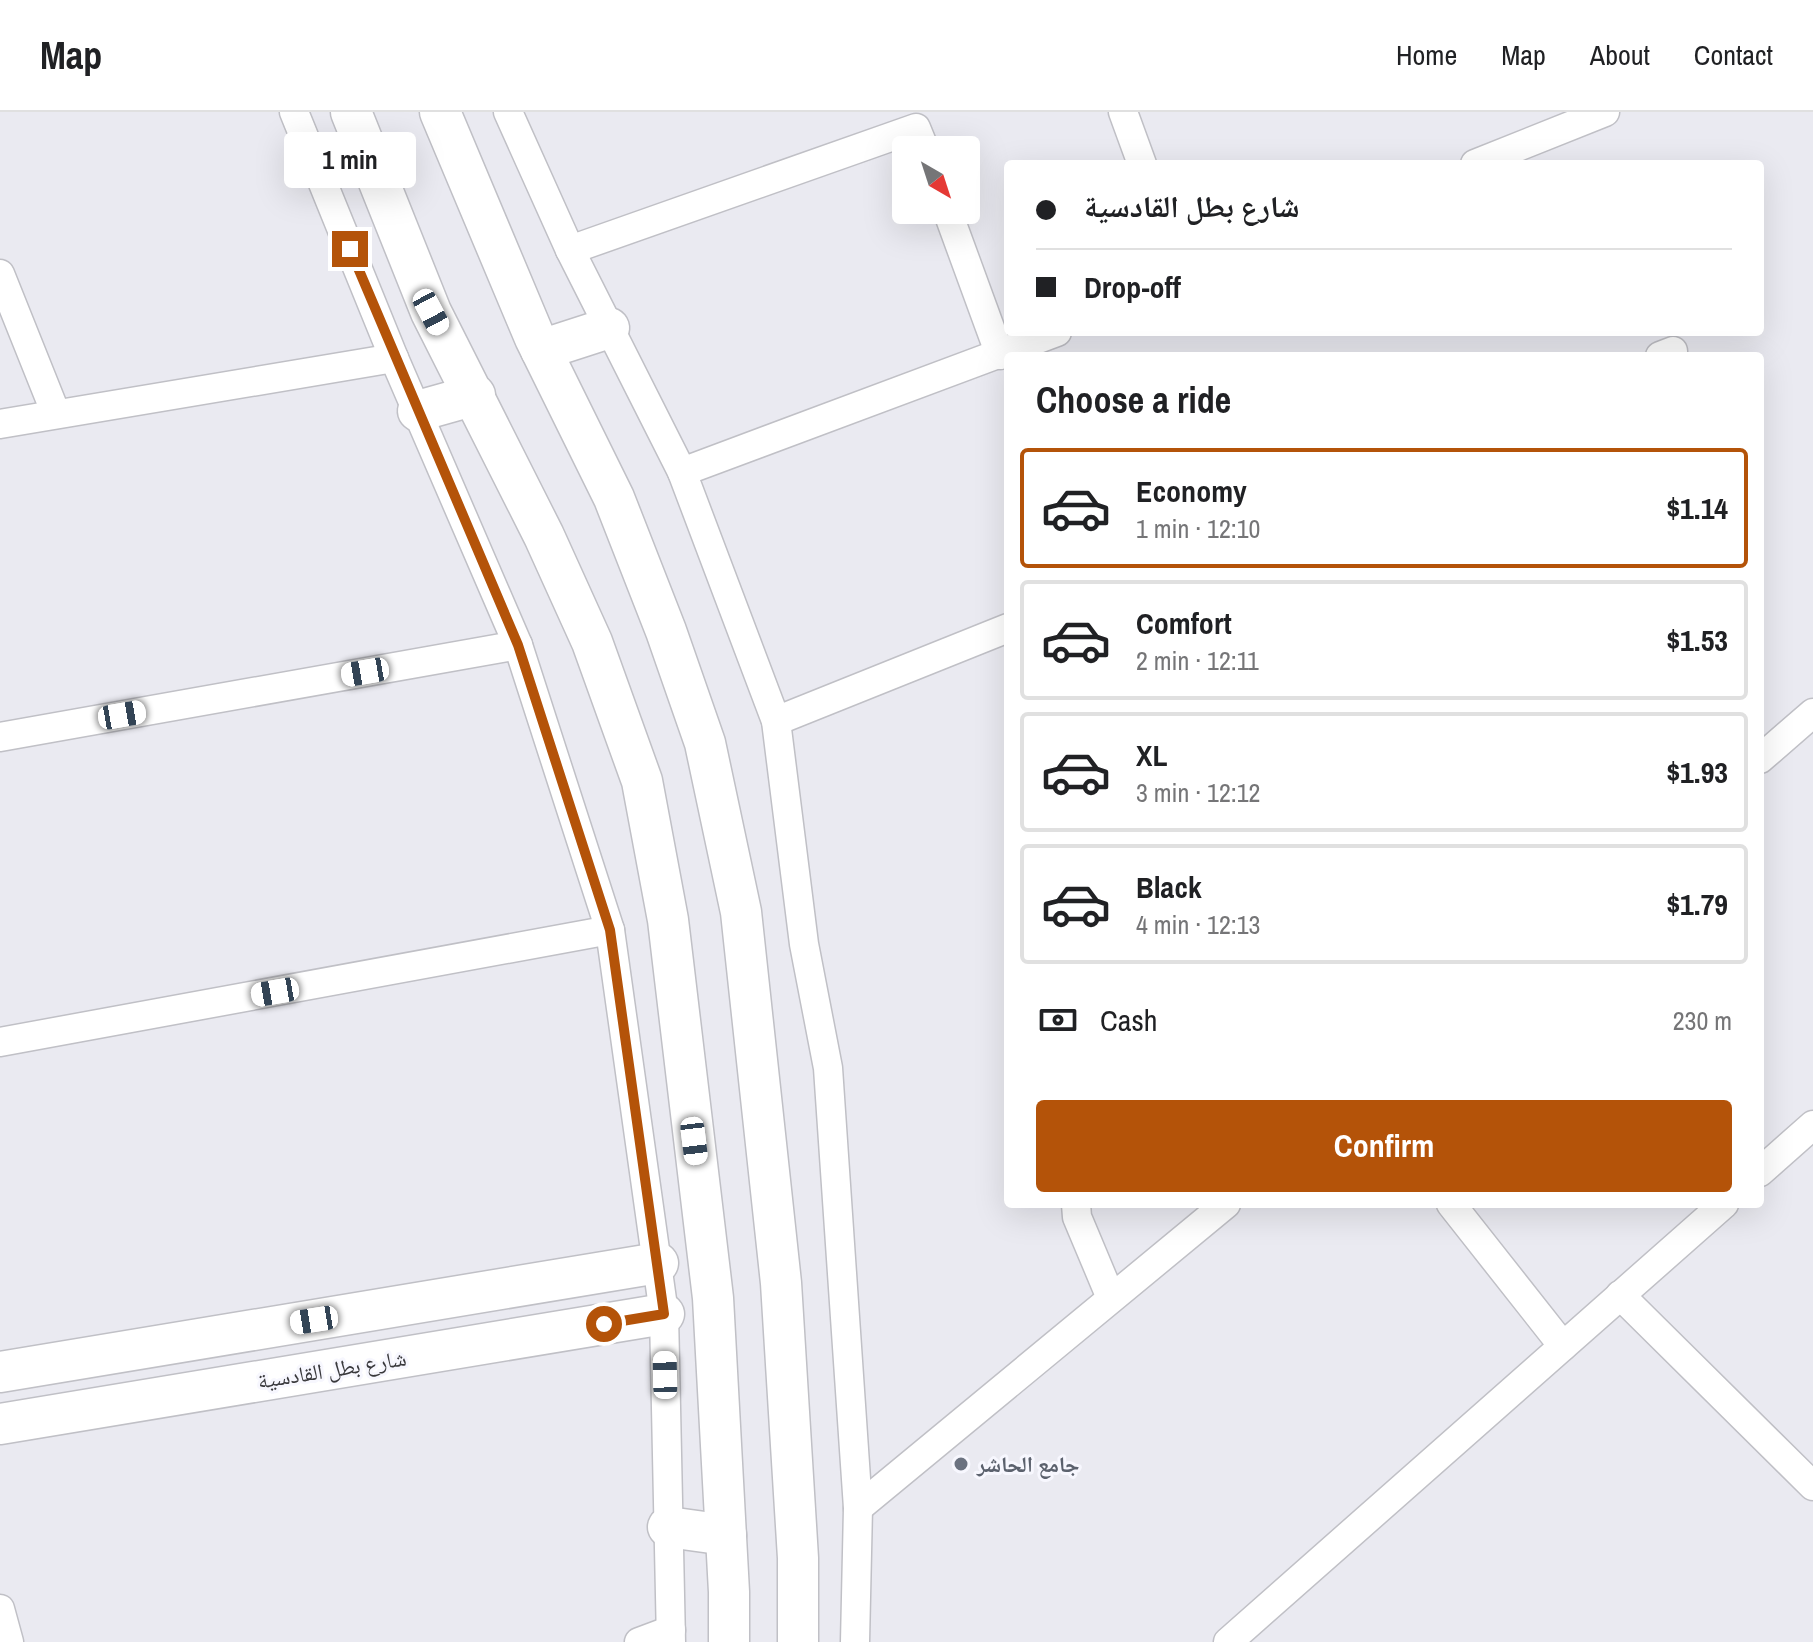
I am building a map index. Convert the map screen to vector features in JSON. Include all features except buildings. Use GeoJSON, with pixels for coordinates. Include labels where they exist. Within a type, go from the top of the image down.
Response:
{"type":"FeatureCollection","features":[{"type":"Feature","properties":{"kind":"main road"},"geometry":{"type":"LineString","coordinates":[[440,112],[541,350],[614,498],[705,743],[741,912],[781,1283],[798,1558],[798,1642]]}},
{"type":"Feature","properties":{"kind":"main road"},"geometry":{"type":"LineString","coordinates":[[356,113],[431,312],[475,395],[592,642],[642,781],[668,920],[713,1298],[729,1642]]}},
{"type":"Feature","properties":{"kind":"main road"},"geometry":{"type":"LineString","coordinates":[[541,350],[609,328]]}},
{"type":"Feature","properties":{"kind":"main road"},"geometry":{"type":"LineString","coordinates":[[418,411],[475,395]]}},
{"type":"Feature","properties":{"kind":"main road"},"geometry":{"type":"LineString","coordinates":[[0,1372],[658,1263]]}},
{"type":"Feature","properties":{"kind":"main road","name":"شارع بطل القادسية"},"geometry":{"type":"LineString","coordinates":[[0,1424],[664,1314]]}},
{"type":"Feature","properties":{"kind":"main road"},"geometry":{"type":"LineString","coordinates":[[668,1527],[726,1535]]}},
{"type":"Feature","properties":{"kind":"street"},"geometry":{"type":"LineString","coordinates":[[294,112],[394,358],[518,645],[610,930],[664,1314],[671,1636],[639,1642]]}},
{"type":"Feature","properties":{"kind":"street"},"geometry":{"type":"LineString","coordinates":[[508,112],[570,250],[682,472],[776,721],[804,944],[828,1068],[858,1508],[855,1642]]}},
{"type":"Feature","properties":{"kind":"street"},"geometry":{"type":"LineString","coordinates":[[1123,112],[1141,160]]}},
{"type":"Feature","properties":{"kind":"street"},"geometry":{"type":"LineString","coordinates":[[1485,160],[1605,112]]}},
{"type":"Feature","properties":{"kind":"street"},"geometry":{"type":"LineString","coordinates":[[893,136],[916,128],[919,136]]}},
{"type":"Feature","properties":{"kind":"street"},"geometry":{"type":"LineString","coordinates":[[570,250],[892,136]]}},
{"type":"Feature","properties":{"kind":"street"},"geometry":{"type":"LineString","coordinates":[[952,224],[1000,355]]}},
{"type":"Feature","properties":{"kind":"street"},"geometry":{"type":"LineString","coordinates":[[0,274],[56,414]]}},
{"type":"Feature","properties":{"kind":"street"},"geometry":{"type":"LineString","coordinates":[[1007,352],[1047,336]]}},
{"type":"Feature","properties":{"kind":"street"},"geometry":{"type":"LineString","coordinates":[[682,472],[1004,353]]}},
{"type":"Feature","properties":{"kind":"street"},"geometry":{"type":"LineString","coordinates":[[0,424],[394,358]]}},
{"type":"Feature","properties":{"kind":"street"},"geometry":{"type":"LineString","coordinates":[[776,721],[1004,630]]}},
{"type":"Feature","properties":{"kind":"street"},"geometry":{"type":"LineString","coordinates":[[0,737],[518,645]]}},
{"type":"Feature","properties":{"kind":"street"},"geometry":{"type":"LineString","coordinates":[[1764,756],[1813,713]]}},
{"type":"Feature","properties":{"kind":"street"},"geometry":{"type":"LineString","coordinates":[[0,1042],[610,930]]}},
{"type":"Feature","properties":{"kind":"street"},"geometry":{"type":"LineString","coordinates":[[1764,1168],[1813,1125]]}},
{"type":"Feature","properties":{"kind":"street"},"geometry":{"type":"LineString","coordinates":[[1076,1208],[1077,1217],[1111,1298]]}},
{"type":"Feature","properties":{"kind":"street"},"geometry":{"type":"LineString","coordinates":[[858,1508],[1221,1208]]}},
{"type":"Feature","properties":{"kind":"street"},"geometry":{"type":"LineString","coordinates":[[1454,1208],[1563,1346]]}},
{"type":"Feature","properties":{"kind":"street"},"geometry":{"type":"LineString","coordinates":[[1228,1642],[1719,1208]]}},
{"type":"Feature","properties":{"kind":"street"},"geometry":{"type":"LineString","coordinates":[[1620,1295],[1813,1486]]}},
{"type":"Feature","properties":{"kind":"street"},"geometry":{"type":"LineString","coordinates":[[0,1609],[9,1642]]}},
{"type":"Feature","properties":{"kind":"place","name":"جامع الحاشر"},"geometry":{"type":"Point","coordinates":[961,1464]}},
{"type":"Feature","properties":{"kind":"route"},"geometry":{"type":"LineString","coordinates":[[350,249],[518,645],[610,930],[664,1314],[604,1324]]}}]}
